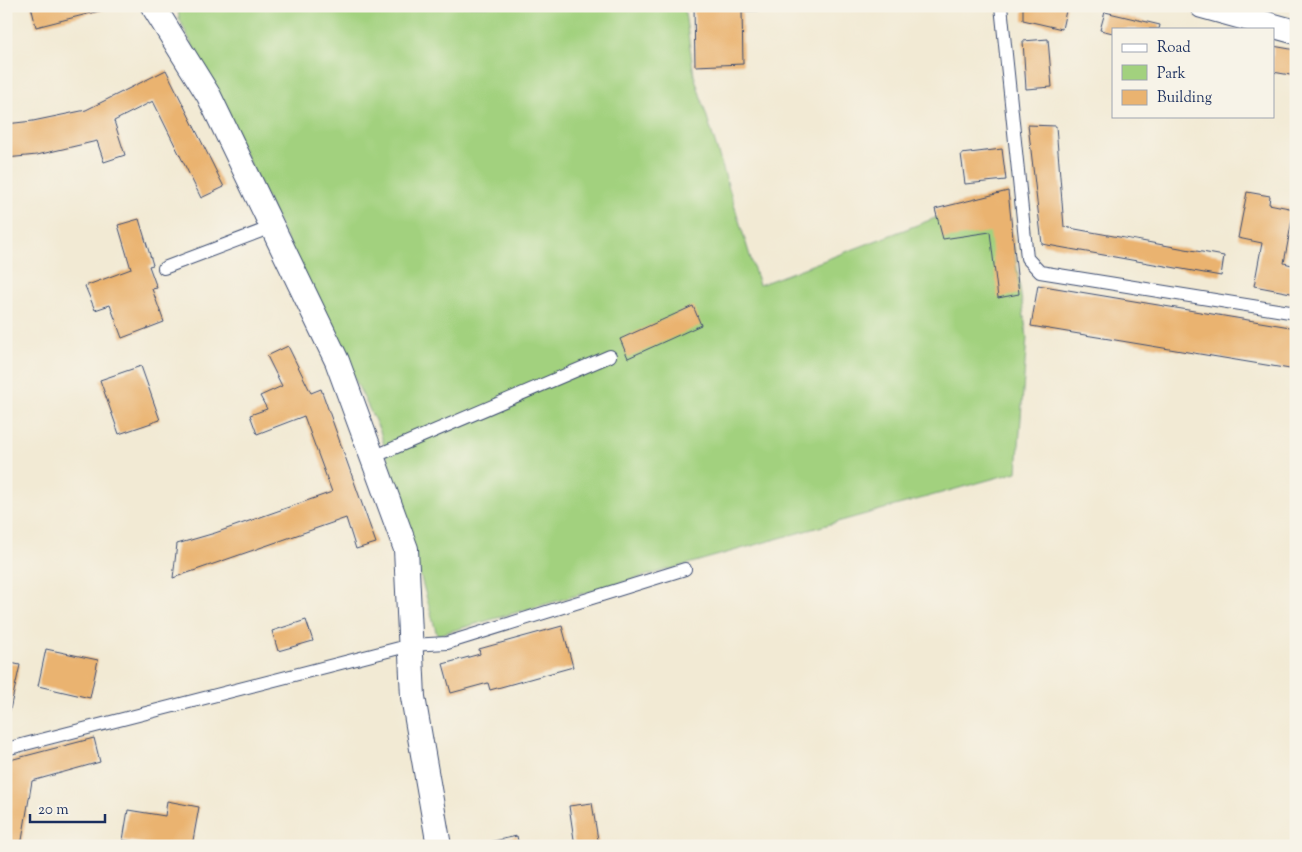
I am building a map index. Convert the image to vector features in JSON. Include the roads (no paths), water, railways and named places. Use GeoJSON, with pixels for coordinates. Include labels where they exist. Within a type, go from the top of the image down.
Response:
{"type":"FeatureCollection","features":[{"type":"Feature","properties":{"kind":"street"},"geometry":{"type":"LineString","coordinates":[[153,6],[209,96],[337,361],[406,549],[413,697],[439,846]]}},
{"type":"Feature","properties":{"kind":"street"},"geometry":{"type":"LineString","coordinates":[[1202,6],[1296,32]]}},
{"type":"Feature","properties":{"kind":"lane"},"geometry":{"type":"LineString","coordinates":[[1001,6],[1027,258],[1040,272],[1296,313]]}},
{"type":"Feature","properties":{"kind":"lane"},"geometry":{"type":"LineString","coordinates":[[164,268],[272,227]]}},
{"type":"Feature","properties":{"kind":"lane"},"geometry":{"type":"LineString","coordinates":[[373,457],[610,356]]}},
{"type":"Feature","properties":{"kind":"lane"},"geometry":{"type":"LineString","coordinates":[[6,749],[411,645],[447,643],[685,569]]}}]}
